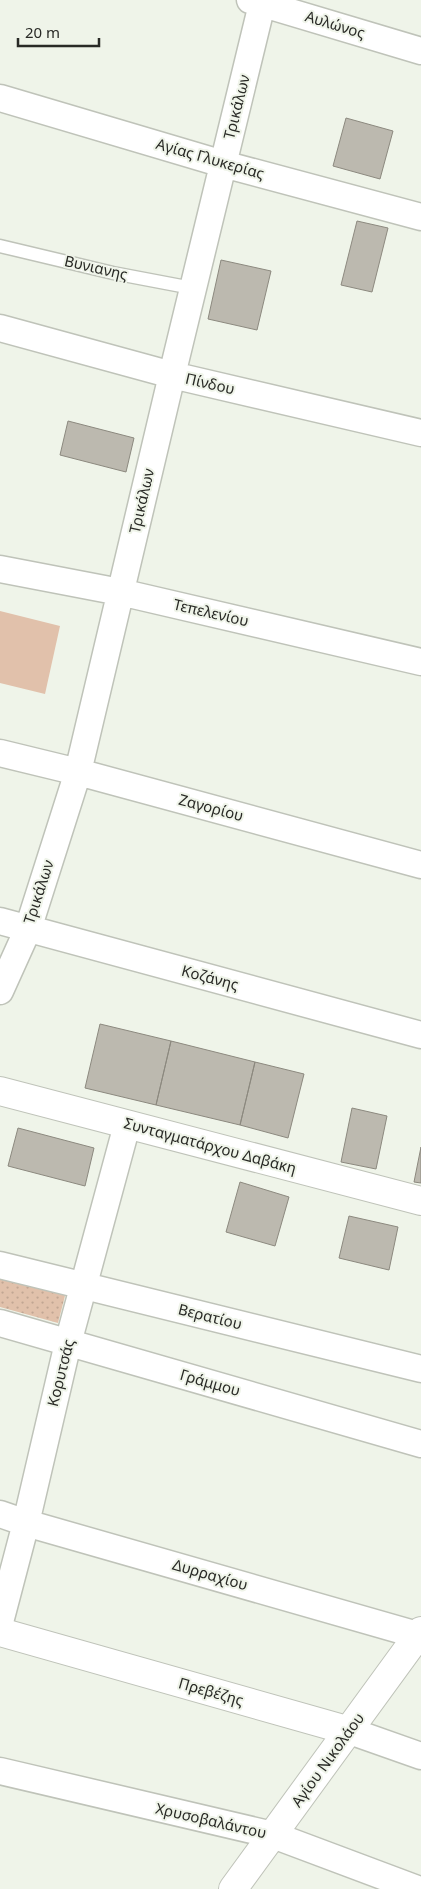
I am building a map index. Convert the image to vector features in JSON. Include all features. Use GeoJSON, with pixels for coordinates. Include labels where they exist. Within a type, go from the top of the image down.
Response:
{"type":"FeatureCollection","features":[{"type":"Feature","properties":{"kind":"street","name":"Αυλώνος"},"geometry":{"type":"LineString","coordinates":[[256,2],[421,51]]}},
{"type":"Feature","properties":{"kind":"street","name":"Τρικάλων"},"geometry":{"type":"LineString","coordinates":[[0,991],[28,929],[78,772],[223,164],[256,2]]}},
{"type":"Feature","properties":{"kind":"street","name":"Αγίας Γλυκερίας"},"geometry":{"type":"LineString","coordinates":[[0,98],[223,164],[421,217]]}},
{"type":"Feature","properties":{"kind":"street","name":"Πίνδου"},"geometry":{"type":"LineString","coordinates":[[0,328],[172,375],[421,433]]}},
{"type":"Feature","properties":{"kind":"street","name":"Τεπελενίου"},"geometry":{"type":"LineString","coordinates":[[0,569],[120,592],[421,662]]}},
{"type":"Feature","properties":{"kind":"street","name":"Ζαγορίου"},"geometry":{"type":"LineString","coordinates":[[0,753],[78,772],[421,865]]}},
{"type":"Feature","properties":{"kind":"street","name":"Κοζάνης"},"geometry":{"type":"LineString","coordinates":[[0,921],[421,1036]]}},
{"type":"Feature","properties":{"kind":"street","name":"Συνταγματάρχου Δαβάκη"},"geometry":{"type":"LineString","coordinates":[[0,1092],[421,1201]]}},
{"type":"Feature","properties":{"kind":"street","name":"Κορυτσάς"},"geometry":{"type":"LineString","coordinates":[[0,1622],[26,1523],[68,1343],[127,1125]]}},
{"type":"Feature","properties":{"kind":"street","name":"Βερατίου"},"geometry":{"type":"LineString","coordinates":[[0,1265],[421,1368]]}},
{"type":"Feature","properties":{"kind":"street","name":"Γράμμου"},"geometry":{"type":"LineString","coordinates":[[0,1323],[421,1444]]}},
{"type":"Feature","properties":{"kind":"street","name":"Δυρραχίου"},"geometry":{"type":"LineString","coordinates":[[0,1514],[26,1523],[420,1634]]}},
{"type":"Feature","properties":{"kind":"street","name":"Πρεβέζης"},"geometry":{"type":"LineString","coordinates":[[0,1632],[350,1731],[421,1756]]}},
{"type":"Feature","properties":{"kind":"street","name":"Αγίου Νικολάου"},"geometry":{"type":"LineString","coordinates":[[233,1889],[420,1634]]}},
{"type":"Feature","properties":{"kind":"street","name":"Χρυσοβαλάντου"},"geometry":{"type":"LineString","coordinates":[[0,1771],[273,1835],[417,1889]]}},
{"type":"Feature","properties":{"kind":"lane","name":"Βυνιανης"},"geometry":{"type":"LineString","coordinates":[[0,246],[113,273],[192,288]]}},
{"type":"Feature","properties":{"kind":"shaded area"},"geometry":{"type":"Polygon","coordinates":[[[0,611],[60,626],[45,694],[0,683],[0,611]]]}},
{"type":"Feature","properties":{"kind":"shaded area"},"geometry":{"type":"Polygon","coordinates":[[[0,1274],[66,1292],[58,1323],[0,1307],[0,1274]]]}},
{"type":"Feature","properties":{"kind":"building"},"geometry":{"type":"Polygon","coordinates":[[[346,118],[393,131],[380,179],[333,166],[346,118]]]}},
{"type":"Feature","properties":{"kind":"building"},"geometry":{"type":"Polygon","coordinates":[[[357,221],[388,228],[372,292],[341,285],[357,221]]]}},
{"type":"Feature","properties":{"kind":"building"},"geometry":{"type":"Polygon","coordinates":[[[221,260],[271,271],[257,330],[208,319],[221,260]]]}},
{"type":"Feature","properties":{"kind":"building"},"geometry":{"type":"Polygon","coordinates":[[[68,421],[134,438],[126,472],[60,455],[68,421]]]}},
{"type":"Feature","properties":{"kind":"building"},"geometry":{"type":"Polygon","coordinates":[[[100,1024],[171,1041],[156,1105],[85,1088],[100,1024]]]}},
{"type":"Feature","properties":{"kind":"building"},"geometry":{"type":"Polygon","coordinates":[[[171,1041],[255,1062],[240,1125],[156,1105],[171,1041]]]}},
{"type":"Feature","properties":{"kind":"building"},"geometry":{"type":"Polygon","coordinates":[[[255,1062],[304,1074],[288,1138],[240,1125],[255,1062]]]}},
{"type":"Feature","properties":{"kind":"building"},"geometry":{"type":"Polygon","coordinates":[[[352,1108],[387,1116],[376,1169],[341,1162],[352,1108]]]}},
{"type":"Feature","properties":{"kind":"building"},"geometry":{"type":"Polygon","coordinates":[[[18,1128],[94,1148],[85,1186],[8,1166],[18,1128]]]}},
{"type":"Feature","properties":{"kind":"building"},"geometry":{"type":"Polygon","coordinates":[[[421,1147],[421,1183],[414,1182],[421,1147]]]}},
{"type":"Feature","properties":{"kind":"building"},"geometry":{"type":"Polygon","coordinates":[[[240,1182],[289,1197],[275,1246],[226,1232],[240,1182]]]}},
{"type":"Feature","properties":{"kind":"building"},"geometry":{"type":"Polygon","coordinates":[[[349,1216],[398,1227],[389,1270],[339,1258],[349,1216]]]}}]}
